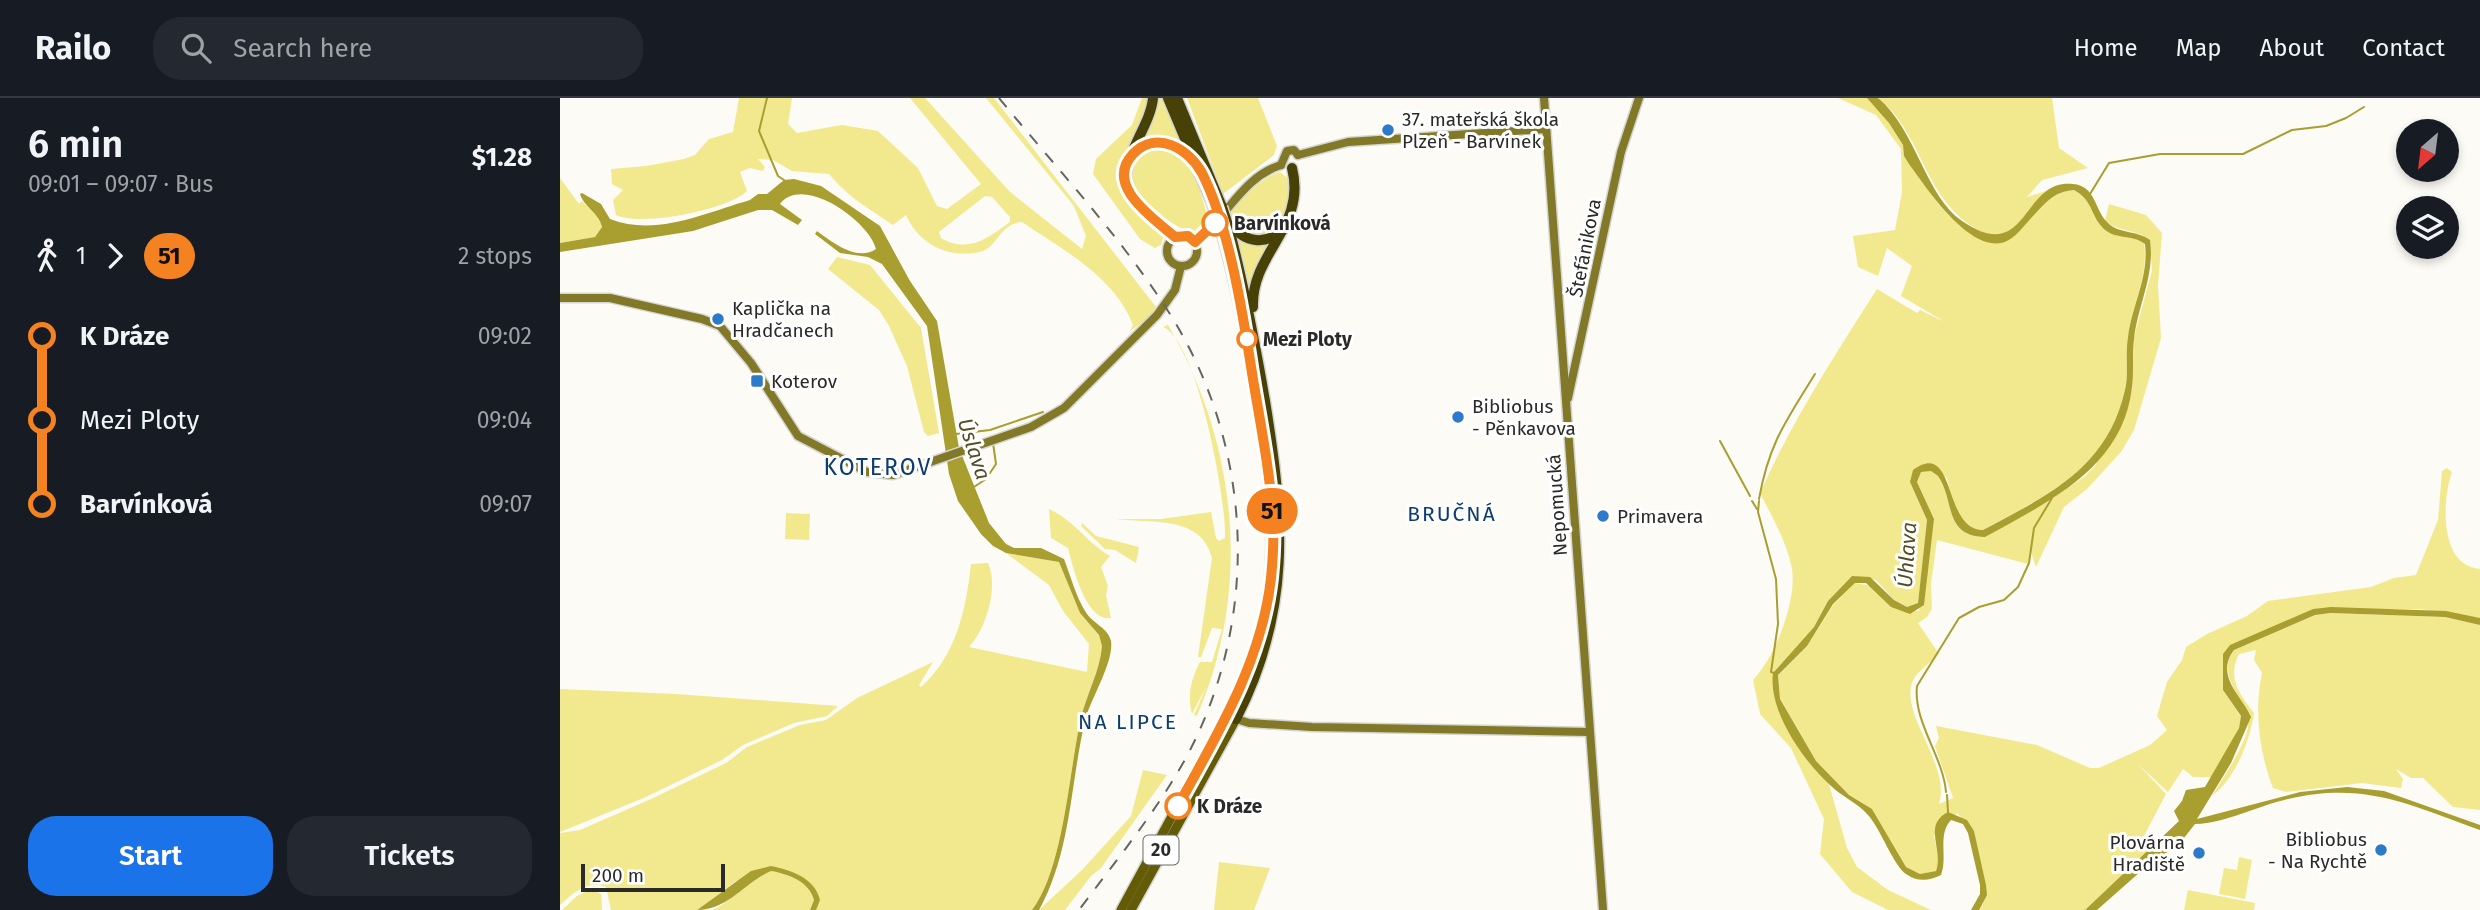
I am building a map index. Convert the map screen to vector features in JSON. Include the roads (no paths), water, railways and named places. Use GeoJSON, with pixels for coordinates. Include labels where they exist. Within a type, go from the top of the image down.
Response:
{"type":"FeatureCollection","features":[{"type":"Feature","properties":{"kind":"highway"},"geometry":{"type":"LineString","coordinates":[[1153,98],[1146,127],[1131,156],[1125,175],[1129,194],[1175,237]]}},
{"type":"Feature","properties":{"kind":"highway","name":"20"},"geometry":{"type":"LineString","coordinates":[[1168,98],[1217,202]]}},
{"type":"Feature","properties":{"kind":"highway","name":"20"},"geometry":{"type":"LineString","coordinates":[[1177,98],[1228,230],[1252,325],[1277,520],[1272,574],[1262,630],[1231,717]]}},
{"type":"Feature","properties":{"kind":"highway"},"geometry":{"type":"LineString","coordinates":[[1131,156],[1146,146],[1166,143],[1187,154],[1202,174]]}},
{"type":"Feature","properties":{"kind":"highway"},"geometry":{"type":"LineString","coordinates":[[1252,325],[1256,275],[1287,226],[1295,198],[1292,168]]}},
{"type":"Feature","properties":{"kind":"highway"},"geometry":{"type":"LineString","coordinates":[[1228,230],[1259,240],[1275,236],[1287,226]]}},
{"type":"Feature","properties":{"kind":"highway","name":"20"},"geometry":{"type":"LineString","coordinates":[[1228,230],[1277,520]]}},
{"type":"Feature","properties":{"kind":"main road","name":"20"},"geometry":{"type":"LineString","coordinates":[[1121,910],[1231,717]]}},
{"type":"Feature","properties":{"kind":"main road","name":"20"},"geometry":{"type":"LineString","coordinates":[[1131,910],[1231,717]]}},
{"type":"Feature","properties":{"kind":"street","name":"Nepomucká"},"geometry":{"type":"LineString","coordinates":[[1544,98],[1603,910]]}},
{"type":"Feature","properties":{"kind":"street","name":"Štefánikova"},"geometry":{"type":"LineString","coordinates":[[1566,405],[1621,152],[1639,98]]}},
{"type":"Feature","properties":{"kind":"street"},"geometry":{"type":"LineString","coordinates":[[1297,155],[1348,142],[1546,130]]}},
{"type":"Feature","properties":{"kind":"street"},"geometry":{"type":"LineString","coordinates":[[1195,242],[1241,192],[1266,172],[1281,165],[1287,151],[1294,150],[1297,155]]}},
{"type":"Feature","properties":{"kind":"street"},"geometry":{"type":"LineString","coordinates":[[1281,165],[1285,170],[1292,168],[1297,155]]}},
{"type":"Feature","properties":{"kind":"street"},"geometry":{"type":"LineString","coordinates":[[1188,236],[1195,242],[1198,250],[1196,258],[1181,266],[1172,262],[1167,254],[1168,244],[1175,237],[1188,236]]}},
{"type":"Feature","properties":{"kind":"street"},"geometry":{"type":"LineString","coordinates":[[560,298],[610,298],[702,319],[720,326],[751,363],[787,423],[801,439],[875,474],[893,475],[998,440],[1050,417],[1084,391],[1157,315],[1175,290],[1181,266]]}},
{"type":"Feature","properties":{"kind":"street"},"geometry":{"type":"LineString","coordinates":[[1231,717],[1269,724],[1410,731],[1589,732]]}},
{"type":"Feature","properties":{"kind":"waterway"},"geometry":{"type":"LineString","coordinates":[[767,98],[759,131],[778,176],[784,180]]}},
{"type":"Feature","properties":{"kind":"waterway"},"geometry":{"type":"LineString","coordinates":[[2090,194],[2109,163],[2160,154],[2243,154],[2292,130],[2326,126],[2364,107]]}},
{"type":"Feature","properties":{"kind":"waterway"},"geometry":{"type":"LineString","coordinates":[[1759,499],[1773,447],[1815,374]]}},
{"type":"Feature","properties":{"kind":"waterway","name":"Úslava"},"geometry":{"type":"LineString","coordinates":[[956,434],[990,430],[1043,412]]}},
{"type":"Feature","properties":{"kind":"waterway"},"geometry":{"type":"LineString","coordinates":[[1720,441],[1750,496]]}},
{"type":"Feature","properties":{"kind":"waterway","name":"Úslava"},"geometry":{"type":"LineString","coordinates":[[974,487],[986,479],[996,464],[993,443]]}},
{"type":"Feature","properties":{"kind":"waterway"},"geometry":{"type":"LineString","coordinates":[[1946,792],[1940,765],[1919,713],[1917,686],[1959,618],[1979,607],[2004,600],[2018,587],[2029,563],[2034,528],[2052,498]]}},
{"type":"Feature","properties":{"kind":"waterway"},"geometry":{"type":"LineString","coordinates":[[1752,501],[1757,509]]}},
{"type":"Feature","properties":{"kind":"waterway"},"geometry":{"type":"LineString","coordinates":[[1759,501],[1758,512],[1776,579],[1778,624],[1771,672],[1774,673]]}},
{"type":"Feature","properties":{"kind":"waterway"},"geometry":{"type":"LineString","coordinates":[[1947,795],[1948,812]]}},
{"type":"Feature","properties":{"kind":"railway"},"geometry":{"type":"LineString","coordinates":[[999,98],[1090,206],[1134,262],[1173,319],[1200,370],[1219,423],[1232,478],[1238,534],[1236,591],[1227,647],[1211,701],[1188,754],[1164,795],[1079,910]]}},
{"type":"Feature","properties":{"kind":"place","name":"37. mateřská škola Plzeň - Barvínek"},"geometry":{"type":"Point","coordinates":[1388,130]}},
{"type":"Feature","properties":{"kind":"place","name":"Barvínková"},"geometry":{"type":"Point","coordinates":[1215,223]}},
{"type":"Feature","properties":{"kind":"place","name":"Kaplička na Hradčanech"},"geometry":{"type":"Point","coordinates":[718,319]}},
{"type":"Feature","properties":{"kind":"place","name":"Mezi Ploty"},"geometry":{"type":"Point","coordinates":[1247,339]}},
{"type":"Feature","properties":{"kind":"place","name":"Koterov"},"geometry":{"type":"Point","coordinates":[757,381]}},
{"type":"Feature","properties":{"kind":"place","name":"Bibliobus - Pěnkavova"},"geometry":{"type":"Point","coordinates":[1458,417]}},
{"type":"Feature","properties":{"kind":"place","name":"Primavera"},"geometry":{"type":"Point","coordinates":[1603,516]}},
{"type":"Feature","properties":{"kind":"place","name":"K Dráze"},"geometry":{"type":"Point","coordinates":[1178,806]}},
{"type":"Feature","properties":{"kind":"place","name":"Bibliobus - Na Rychtě"},"geometry":{"type":"Point","coordinates":[2381,850]}},
{"type":"Feature","properties":{"kind":"place","name":"Plovárna Hradiště"},"geometry":{"type":"Point","coordinates":[2199,853]}},
{"type":"Feature","properties":{"kind":"district","name":"KOTEROV"},"geometry":{"type":"Point","coordinates":[878,467]}},
{"type":"Feature","properties":{"kind":"district","name":"BRUČNÁ"},"geometry":{"type":"Point","coordinates":[1452,514]}},
{"type":"Feature","properties":{"kind":"district","name":"NA LIPCE"},"geometry":{"type":"Point","coordinates":[1128,722]}},
{"type":"Feature","properties":{"kind":"water label","name":"Úhlava"},"geometry":{"type":"Point","coordinates":[1907,555]}}]}
